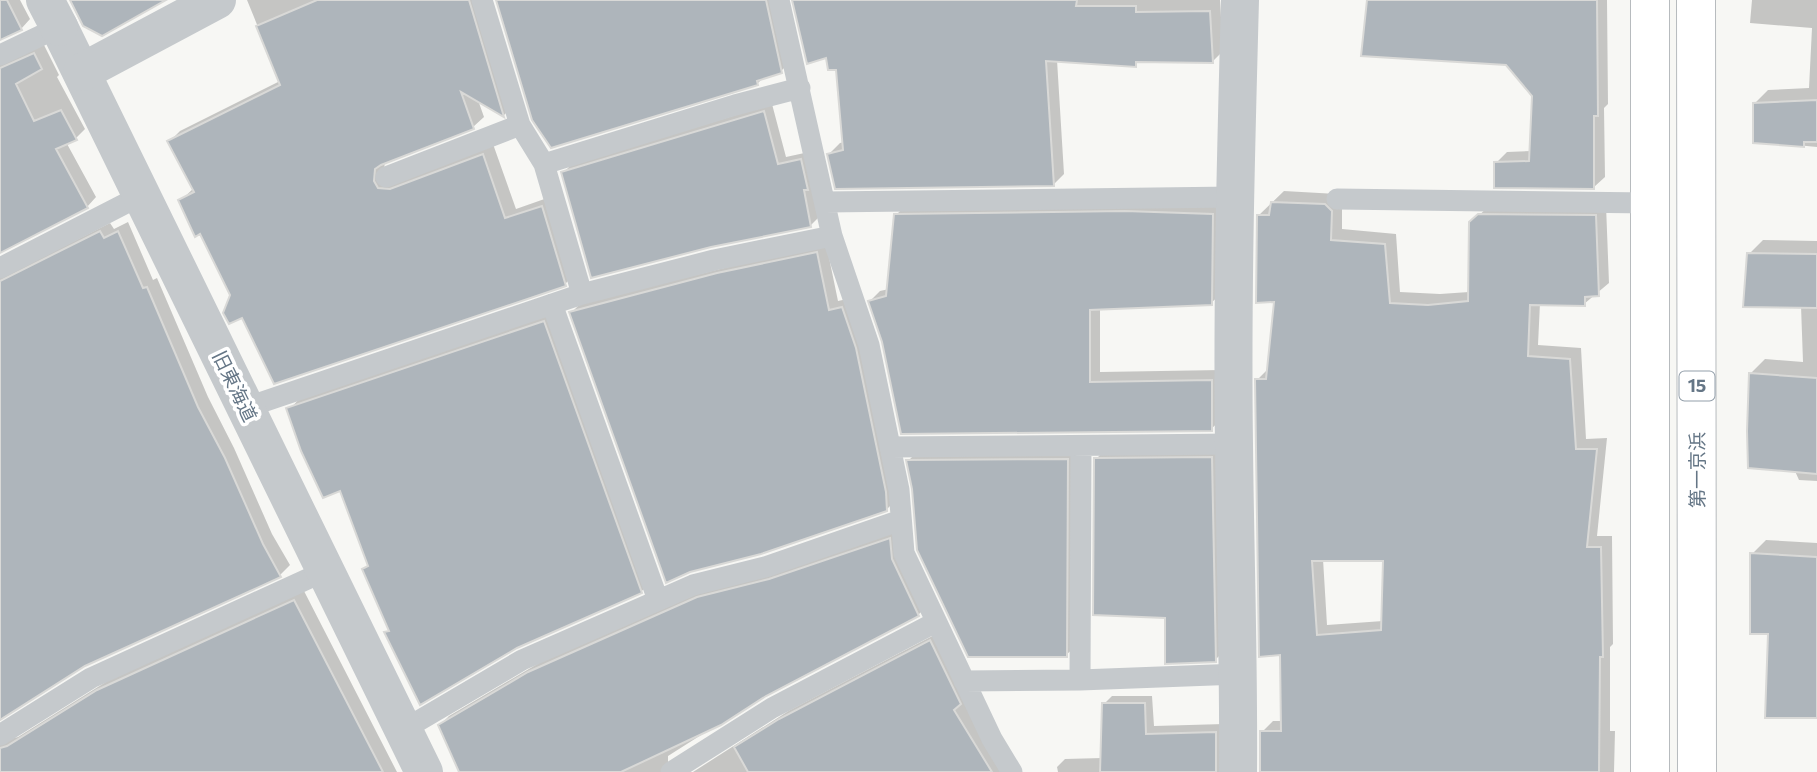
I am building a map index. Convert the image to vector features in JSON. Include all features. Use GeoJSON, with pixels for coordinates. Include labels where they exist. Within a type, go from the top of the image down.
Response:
{"type":"FeatureCollection","features":[{"type":"Feature","properties":{"kind":"highway"},"geometry":{"type":"LineString","coordinates":[[1650,0],[1650,772]]}},
{"type":"Feature","properties":{"kind":"highway","name":"第一京浜"},"geometry":{"type":"LineString","coordinates":[[1696,0],[1697,772]]}},
{"type":"Feature","properties":{"kind":"street"},"geometry":{"type":"LineString","coordinates":[[82,72],[217,0]]}},
{"type":"Feature","properties":{"kind":"street"},"geometry":{"type":"LineString","coordinates":[[1238,772],[1234,197],[1240,0]]}},
{"type":"Feature","properties":{"kind":"street","name":"旧東海道"},"geometry":{"type":"LineString","coordinates":[[52,14],[423,771]]}},
{"type":"Feature","properties":{"kind":"lane"},"geometry":{"type":"LineString","coordinates":[[482,0],[520,125],[544,164],[582,294]]}},
{"type":"Feature","properties":{"kind":"lane"},"geometry":{"type":"LineString","coordinates":[[779,0],[832,236],[869,345],[899,490],[904,553],[992,739],[1012,772]]}},
{"type":"Feature","properties":{"kind":"lane"},"geometry":{"type":"LineString","coordinates":[[0,55],[52,14]]}},
{"type":"Feature","properties":{"kind":"lane"},"geometry":{"type":"LineString","coordinates":[[544,164],[735,105],[800,88]]}},
{"type":"Feature","properties":{"kind":"lane"},"geometry":{"type":"LineString","coordinates":[[386,177],[520,125]]}},
{"type":"Feature","properties":{"kind":"lane"},"geometry":{"type":"LineString","coordinates":[[0,268],[142,195]]}},
{"type":"Feature","properties":{"kind":"lane"},"geometry":{"type":"LineString","coordinates":[[825,202],[1234,197]]}},
{"type":"Feature","properties":{"kind":"lane"},"geometry":{"type":"LineString","coordinates":[[1337,199],[1650,203]]}},
{"type":"Feature","properties":{"kind":"lane"},"geometry":{"type":"LineString","coordinates":[[245,408],[582,294],[714,260],[832,236]]}},
{"type":"Feature","properties":{"kind":"lane"},"geometry":{"type":"LineString","coordinates":[[552,304],[658,600]]}},
{"type":"Feature","properties":{"kind":"lane"},"geometry":{"type":"LineString","coordinates":[[890,447],[1234,444]]}},
{"type":"Feature","properties":{"kind":"lane"},"geometry":{"type":"LineString","coordinates":[[1080,680],[1081,446]]}},
{"type":"Feature","properties":{"kind":"lane"},"geometry":{"type":"LineString","coordinates":[[403,730],[522,660],[693,584],[765,567],[901,520]]}},
{"type":"Feature","properties":{"kind":"lane"},"geometry":{"type":"LineString","coordinates":[[0,735],[91,678],[325,571]]}},
{"type":"Feature","properties":{"kind":"lane"},"geometry":{"type":"LineString","coordinates":[[671,772],[772,708],[936,622]]}},
{"type":"Feature","properties":{"kind":"lane"},"geometry":{"type":"LineString","coordinates":[[964,681],[1239,674]]}},
{"type":"Feature","properties":{"kind":"building"},"geometry":{"type":"Polygon","coordinates":[[[0,0],[7,0],[22,30],[0,40],[0,0]]]}},
{"type":"Feature","properties":{"kind":"building"},"geometry":{"type":"Polygon","coordinates":[[[70,0],[166,0],[102,36],[83,26],[70,0]]]}},
{"type":"Feature","properties":{"kind":"building"},"geometry":{"type":"Polygon","coordinates":[[[317,0],[469,0],[504,117],[461,92],[474,129],[381,165],[375,169],[374,181],[378,188],[390,189],[483,154],[505,218],[542,206],[566,286],[274,384],[242,318],[229,324],[223,313],[230,295],[200,234],[195,237],[178,200],[194,192],[167,141],[280,85],[256,26],[317,0]]]}},
{"type":"Feature","properties":{"kind":"building"},"geometry":{"type":"Polygon","coordinates":[[[496,0],[766,0],[782,73],[757,81],[758,85],[551,148],[532,120],[496,0]]]}},
{"type":"Feature","properties":{"kind":"building"},"geometry":{"type":"Polygon","coordinates":[[[792,0],[1077,0],[1076,6],[1136,6],[1136,12],[1210,11],[1213,63],[1136,62],[1136,67],[1046,61],[1054,186],[835,189],[827,154],[843,150],[836,70],[828,70],[826,58],[807,64],[792,0]]]}},
{"type":"Feature","properties":{"kind":"building"},"geometry":{"type":"Polygon","coordinates":[[[1367,0],[1597,0],[1598,116],[1594,116],[1594,189],[1494,188],[1494,162],[1529,161],[1532,96],[1506,65],[1361,56],[1367,0]]]}},
{"type":"Feature","properties":{"kind":"building"},"geometry":{"type":"Polygon","coordinates":[[[34,53],[42,69],[16,84],[34,121],[61,110],[77,140],[56,149],[88,208],[0,253],[0,68],[34,53]]]}},
{"type":"Feature","properties":{"kind":"building"},"geometry":{"type":"Polygon","coordinates":[[[1817,100],[1817,142],[1804,142],[1804,147],[1753,143],[1753,103],[1817,100]]]}},
{"type":"Feature","properties":{"kind":"building"},"geometry":{"type":"Polygon","coordinates":[[[764,111],[778,164],[801,159],[808,190],[804,190],[811,227],[711,247],[591,278],[561,172],[764,111]]]}},
{"type":"Feature","properties":{"kind":"building"},"geometry":{"type":"Polygon","coordinates":[[[1271,202],[1325,204],[1332,211],[1331,240],[1385,244],[1390,303],[1428,305],[1468,301],[1469,222],[1478,214],[1596,215],[1599,296],[1585,297],[1585,306],[1530,305],[1528,356],[1570,359],[1576,449],[1597,449],[1587,547],[1601,547],[1603,657],[1600,657],[1599,772],[1260,772],[1260,731],[1281,731],[1280,655],[1259,657],[1255,379],[1266,379],[1274,302],[1256,303],[1257,215],[1269,215],[1271,202]],[[1312,561],[1317,635],[1381,630],[1383,561],[1312,561]]]}},
{"type":"Feature","properties":{"kind":"building"},"geometry":{"type":"Polygon","coordinates":[[[1125,211],[1213,214],[1212,305],[1090,310],[1090,382],[1212,380],[1212,431],[901,434],[882,342],[868,301],[886,296],[894,214],[1125,211]]]}},
{"type":"Feature","properties":{"kind":"building"},"geometry":{"type":"Polygon","coordinates":[[[100,231],[104,238],[118,231],[143,288],[147,287],[198,407],[281,577],[85,666],[0,720],[0,281],[100,231]]]}},
{"type":"Feature","properties":{"kind":"building"},"geometry":{"type":"Polygon","coordinates":[[[817,252],[829,310],[842,307],[856,348],[886,492],[887,511],[761,554],[690,572],[666,583],[569,312],[717,273],[817,252]]]}},
{"type":"Feature","properties":{"kind":"building"},"geometry":{"type":"Polygon","coordinates":[[[1747,253],[1817,254],[1817,308],[1743,307],[1747,253]]]}},
{"type":"Feature","properties":{"kind":"building"},"geometry":{"type":"Polygon","coordinates":[[[544,321],[642,593],[517,648],[420,705],[384,632],[389,631],[362,569],[368,566],[340,491],[323,498],[301,451],[286,408],[544,321]]]}},
{"type":"Feature","properties":{"kind":"building"},"geometry":{"type":"Polygon","coordinates":[[[1749,373],[1817,378],[1817,474],[1748,468],[1749,373]]]}},
{"type":"Feature","properties":{"kind":"building"},"geometry":{"type":"Polygon","coordinates":[[[1212,457],[1216,662],[1165,664],[1165,618],[1093,615],[1094,458],[1212,457]]]}},
{"type":"Feature","properties":{"kind":"building"},"geometry":{"type":"Polygon","coordinates":[[[1068,459],[1067,657],[968,657],[917,550],[912,489],[906,460],[1068,459]]]}},
{"type":"Feature","properties":{"kind":"building"},"geometry":{"type":"Polygon","coordinates":[[[890,538],[892,559],[919,616],[766,696],[721,725],[621,772],[459,772],[438,725],[528,672],[697,597],[769,579],[890,538]]]}},
{"type":"Feature","properties":{"kind":"building"},"geometry":{"type":"Polygon","coordinates":[[[1750,553],[1817,557],[1817,718],[1765,718],[1768,634],[1750,634],[1750,553]]]}},
{"type":"Feature","properties":{"kind":"building"},"geometry":{"type":"Polygon","coordinates":[[[294,600],[383,772],[0,772],[0,748],[97,690],[294,600]]]}},
{"type":"Feature","properties":{"kind":"building"},"geometry":{"type":"Polygon","coordinates":[[[930,640],[961,704],[954,710],[992,772],[748,772],[734,747],[779,719],[930,640]]]}},
{"type":"Feature","properties":{"kind":"building"},"geometry":{"type":"Polygon","coordinates":[[[1102,703],[1145,703],[1146,734],[1216,732],[1216,772],[1100,772],[1102,703]]]}}]}
